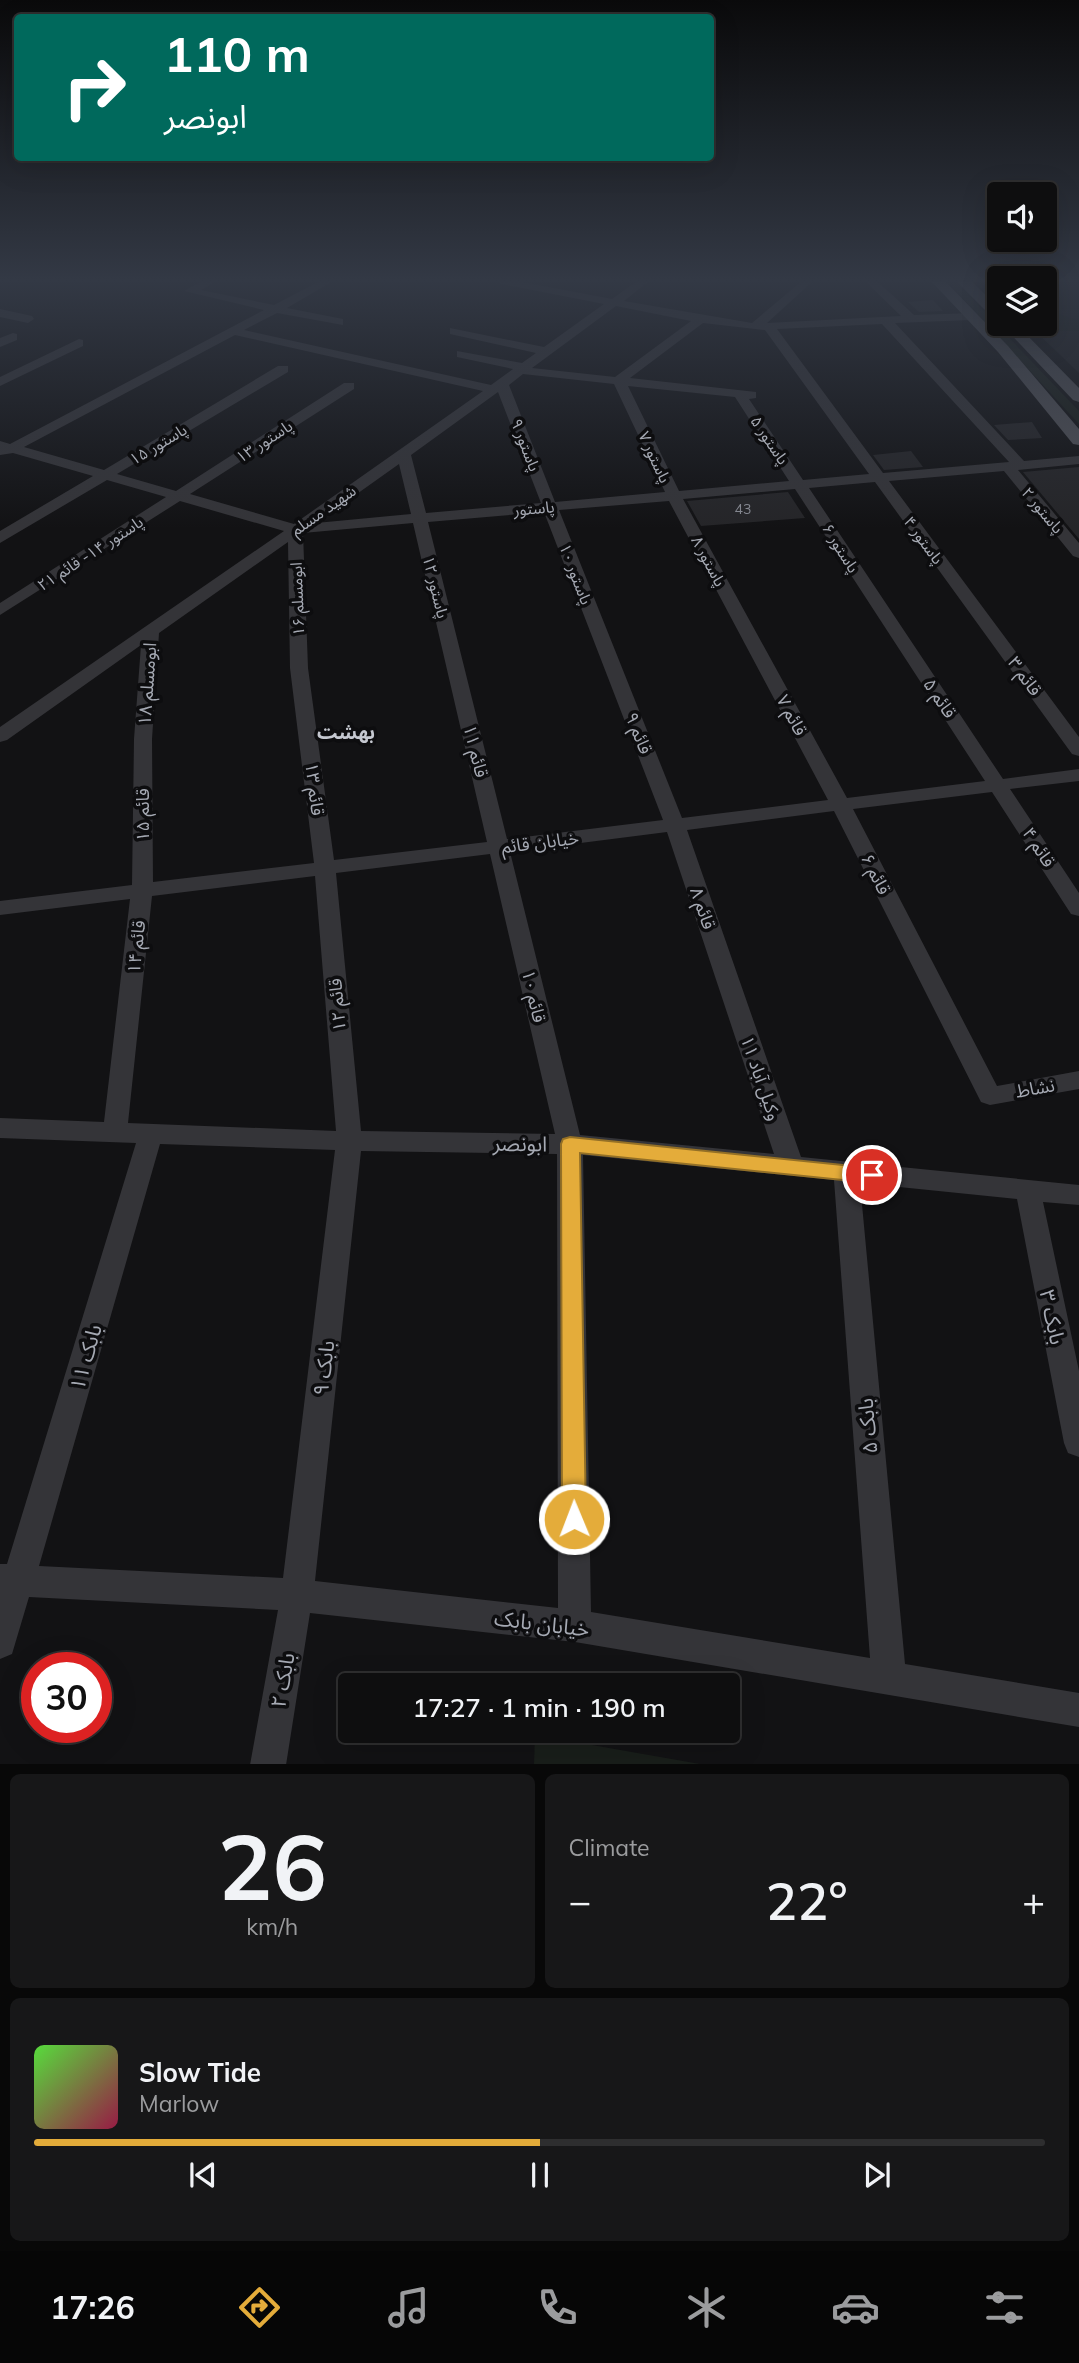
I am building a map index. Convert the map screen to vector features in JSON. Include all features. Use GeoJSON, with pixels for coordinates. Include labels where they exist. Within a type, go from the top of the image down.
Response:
{"type":"FeatureCollection","features":[{"type":"Feature","properties":{"kind":"main road"},"geometry":{"type":"LineString","coordinates":[[1016,363],[1071,424],[1079,440]]}},
{"type":"Feature","properties":{"kind":"main road"},"geometry":{"type":"LineString","coordinates":[[1046,363],[1079,397]]}},
{"type":"Feature","properties":{"kind":"street"},"geometry":{"type":"LineString","coordinates":[[0,382],[38,363]]}},
{"type":"Feature","properties":{"kind":"street"},"geometry":{"type":"LineString","coordinates":[[4,449],[170,363]]}},
{"type":"Feature","properties":{"kind":"street"},"geometry":{"type":"LineString","coordinates":[[388,363],[497,386]]}},
{"type":"Feature","properties":{"kind":"street"},"geometry":{"type":"LineString","coordinates":[[498,363],[521,369],[740,395],[757,394]]}},
{"type":"Feature","properties":{"kind":"street","name":"شهید مسلم"},"geometry":{"type":"LineString","coordinates":[[0,736],[404,454],[529,363]]}},
{"type":"Feature","properties":{"kind":"street"},"geometry":{"type":"LineString","coordinates":[[619,380],[641,363]]}},
{"type":"Feature","properties":{"kind":"street","name":"پاستور ۴"},"geometry":{"type":"LineString","coordinates":[[795,363],[970,602]]}},
{"type":"Feature","properties":{"kind":"street","name":"پاستور ۲"},"geometry":{"type":"LineString","coordinates":[[926,363],[1014,466],[1079,553]]}},
{"type":"Feature","properties":{"kind":"street","name":"پاستور ۱۵"},"geometry":{"type":"LineString","coordinates":[[0,538],[283,369]]}},
{"type":"Feature","properties":{"kind":"street","name":"پاستور ۷"},"geometry":{"type":"LineString","coordinates":[[619,380],[674,496]]}},
{"type":"Feature","properties":{"kind":"street","name":"پاستور ۱۳"},"geometry":{"type":"LineString","coordinates":[[180,496],[349,386]]}},
{"type":"Feature","properties":{"kind":"street","name":"پاستور ۹"},"geometry":{"type":"LineString","coordinates":[[497,386],[550,507]]}},
{"type":"Feature","properties":{"kind":"street","name":"پاستور ۵"},"geometry":{"type":"LineString","coordinates":[[740,395],[801,485]]}},
{"type":"Feature","properties":{"kind":"street","name":"پاستور"},"geometry":{"type":"LineString","coordinates":[[4,449],[295,529],[1079,460]]}},
{"type":"Feature","properties":{"kind":"street","name":"پاستور ۱۲"},"geometry":{"type":"LineString","coordinates":[[404,454],[453,656]]}},
{"type":"Feature","properties":{"kind":"street","name":"پاستور ۶"},"geometry":{"type":"LineString","coordinates":[[801,485],[881,612]]}},
{"type":"Feature","properties":{"kind":"street","name":"پاستور ۱۴- قائم ۲۱"},"geometry":{"type":"LineString","coordinates":[[0,610],[180,496]]}},
{"type":"Feature","properties":{"kind":"street","name":"پاستور ۸"},"geometry":{"type":"LineString","coordinates":[[674,496],[744,626]]}},
{"type":"Feature","properties":{"kind":"street","name":"پاستور ۱۰"},"geometry":{"type":"LineString","coordinates":[[550,507],[602,640]]}},
{"type":"Feature","properties":{"kind":"street","name":"ابومسلم ۱۶"},"geometry":{"type":"LineString","coordinates":[[295,529],[299,668]]}},
{"type":"Feature","properties":{"kind":"street","name":"قائم ۳"},"geometry":{"type":"LineString","coordinates":[[970,602],[1079,750]]}},
{"type":"Feature","properties":{"kind":"street","name":"قائم ۵"},"geometry":{"type":"LineString","coordinates":[[881,612],[998,785]]}},
{"type":"Feature","properties":{"kind":"street","name":"قائم ۷"},"geometry":{"type":"LineString","coordinates":[[744,626],[841,805]]}},
{"type":"Feature","properties":{"kind":"street","name":"ابومسلم ۱۸"},"geometry":{"type":"LineString","coordinates":[[143,739],[150,629]]}},
{"type":"Feature","properties":{"kind":"street","name":"قائم ۹"},"geometry":{"type":"LineString","coordinates":[[602,640],[675,825]]}},
{"type":"Feature","properties":{"kind":"street","name":"قائم ۱۱"},"geometry":{"type":"LineString","coordinates":[[453,656],[499,847]]}},
{"type":"Feature","properties":{"kind":"street","name":"قائم ۱۳"},"geometry":{"type":"LineString","coordinates":[[299,668],[325,868]]}},
{"type":"Feature","properties":{"kind":"street","name":"قائم ۱۵"},"geometry":{"type":"LineString","coordinates":[[142,891],[143,739]]}},
{"type":"Feature","properties":{"kind":"street","name":"خیابان قائم"},"geometry":{"type":"LineString","coordinates":[[0,908],[1079,775]]}},
{"type":"Feature","properties":{"kind":"street","name":"قائم ۴"},"geometry":{"type":"LineString","coordinates":[[998,785],[1079,909]]}},
{"type":"Feature","properties":{"kind":"street","name":"قائم ۶"},"geometry":{"type":"LineString","coordinates":[[841,805],[990,1096]]}},
{"type":"Feature","properties":{"kind":"street","name":"قائم ۸"},"geometry":{"type":"LineString","coordinates":[[675,825],[732,991]]}},
{"type":"Feature","properties":{"kind":"street","name":"قائم ۱۰"},"geometry":{"type":"LineString","coordinates":[[499,847],[570,1144],[575,1626]]}},
{"type":"Feature","properties":{"kind":"street","name":"قائم ۱۲"},"geometry":{"type":"LineString","coordinates":[[325,868],[349,1141]]}},
{"type":"Feature","properties":{"kind":"street","name":"قائم ۱۴"},"geometry":{"type":"LineString","coordinates":[[115,1132],[142,891]]}},
{"type":"Feature","properties":{"kind":"street","name":"وکیل آباد ۱۱"},"geometry":{"type":"LineString","coordinates":[[732,991],[791,1166]]}},
{"type":"Feature","properties":{"kind":"street","name":"نشاط"},"geometry":{"type":"LineString","coordinates":[[990,1096],[1079,1080]]}},
{"type":"Feature","properties":{"kind":"street","name":"ابونصر"},"geometry":{"type":"LineString","coordinates":[[0,1128],[349,1141],[570,1144],[1079,1195]]}},
{"type":"Feature","properties":{"kind":"street","name":"بابک ۱۱"},"geometry":{"type":"LineString","coordinates":[[0,1642],[9,1581],[151,1133]]}},
{"type":"Feature","properties":{"kind":"street","name":"بابک ۹"},"geometry":{"type":"LineString","coordinates":[[297,1595],[349,1141]]}},
{"type":"Feature","properties":{"kind":"street","name":"بابک ۵"},"geometry":{"type":"LineString","coordinates":[[846,1173],[889,1678]]}},
{"type":"Feature","properties":{"kind":"street","name":"بابک ۳"},"geometry":{"type":"LineString","coordinates":[[1028,1190],[1079,1443]]}},
{"type":"Feature","properties":{"kind":"street","name":"خیابان بابک"},"geometry":{"type":"LineString","coordinates":[[9,1581],[297,1595],[575,1626],[1079,1710]]}},
{"type":"Feature","properties":{"kind":"street","name":"بابک ۲"},"geometry":{"type":"LineString","coordinates":[[268,1764],[297,1595]]}},
{"type":"Feature","properties":{"kind":"shaded area"},"geometry":{"type":"Polygon","coordinates":[[[1023,363],[1034,363],[1079,411],[1079,424],[1023,363]]]}},
{"type":"Feature","properties":{"kind":"shaded area"},"geometry":{"type":"Polygon","coordinates":[[[1069,363],[1079,363],[1079,373],[1069,363]]]}},
{"type":"Feature","properties":{"kind":"shaded area"},"geometry":{"type":"Polygon","coordinates":[[[535,1743],[581,1743],[700,1764],[534,1764],[535,1743]]]}},
{"type":"Feature","properties":{"kind":"building"},"geometry":{"type":"Polygon","coordinates":[[[1032,422],[1042,438],[1008,440],[994,425],[1032,422]]]}},
{"type":"Feature","properties":{"kind":"building"},"geometry":{"type":"Polygon","coordinates":[[[911,451],[923,467],[884,470],[873,455],[911,451]]]}},
{"type":"Feature","properties":{"kind":"building"},"geometry":{"type":"Polygon","coordinates":[[[1079,467],[1079,539],[1023,472],[1079,467]]]}},
{"type":"Feature","properties":{"kind":"building"},"geometry":{"type":"Polygon","coordinates":[[[788,492],[805,518],[701,526],[687,501],[788,492]]]}},
{"type":"Feature","properties":{"kind":"district","name":"بهشت"},"geometry":{"type":"Point","coordinates":[346,732]}},
{"type":"Feature","properties":{"kind":"route"},"geometry":{"type":"LineString","coordinates":[[574,1519],[570,1144],[872,1175]]}}]}
